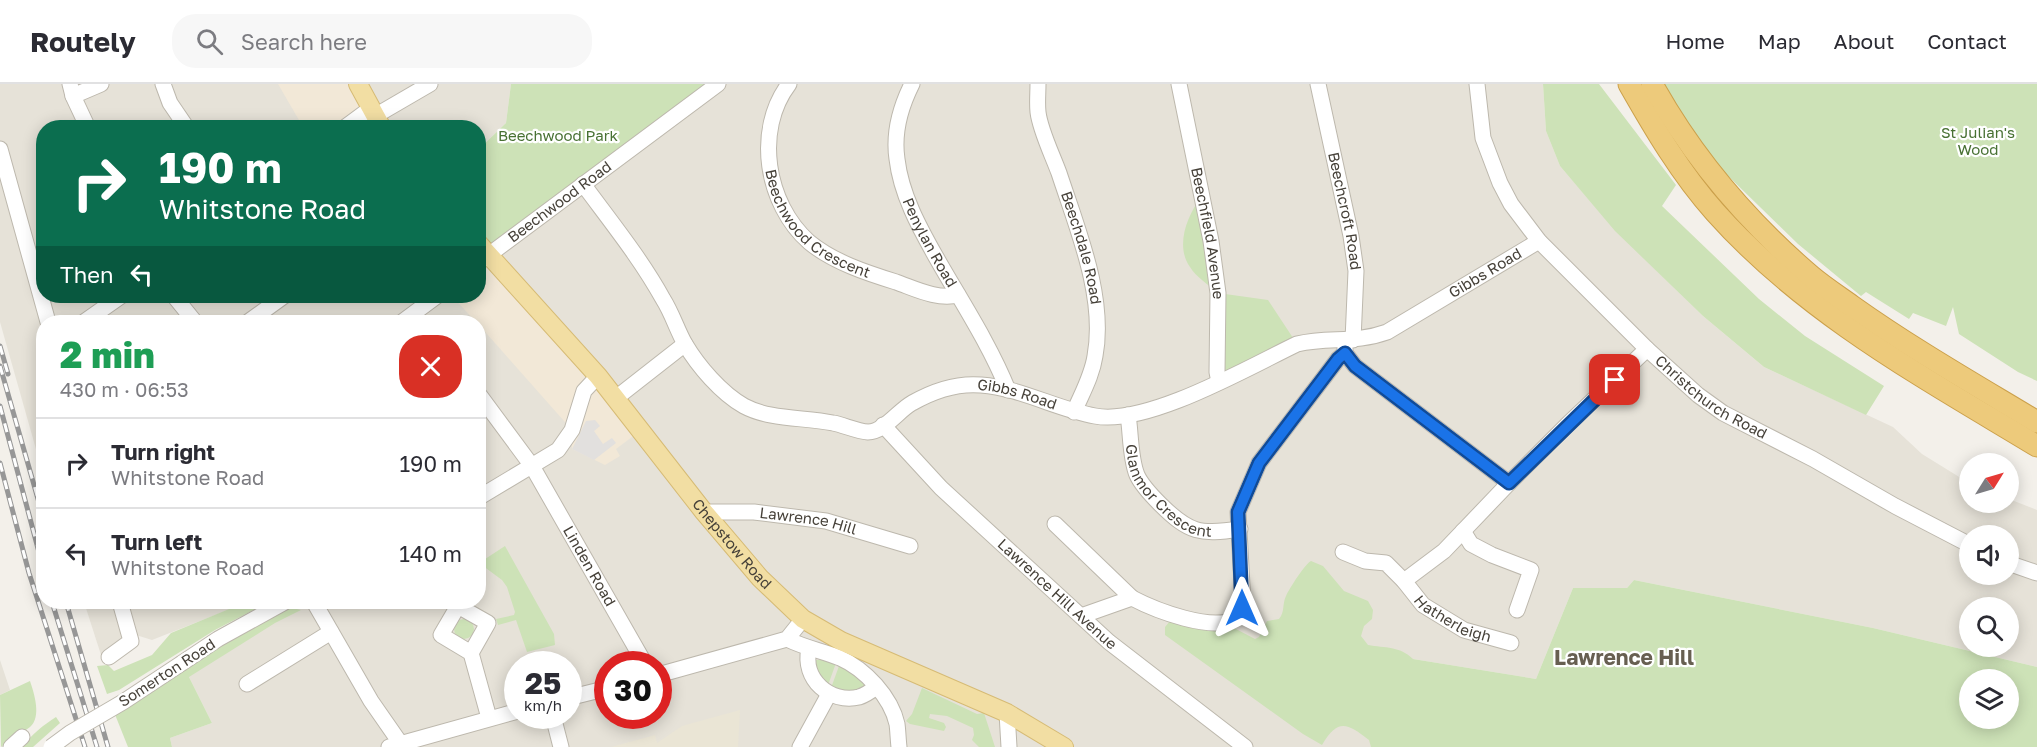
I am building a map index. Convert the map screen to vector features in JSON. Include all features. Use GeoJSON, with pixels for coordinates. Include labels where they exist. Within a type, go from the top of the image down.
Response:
{"type":"FeatureCollection","features":[{"type":"Feature","properties":{"kind":"highway"},"geometry":{"type":"LineString","coordinates":[[1629,84],[1675,160],[1713,211],[1750,250],[1791,287],[1874,346],[2037,447]]}},
{"type":"Feature","properties":{"kind":"highway"},"geometry":{"type":"LineString","coordinates":[[1652,84],[1665,108],[1700,159],[1732,199],[1773,242],[1813,277],[1920,352],[2037,422]]}},
{"type":"Feature","properties":{"kind":"main road"},"geometry":{"type":"LineString","coordinates":[[358,84],[376,117]]}},
{"type":"Feature","properties":{"kind":"main road","name":"Chepstow Road"},"geometry":{"type":"LineString","coordinates":[[486,258],[598,376],[704,512],[760,578],[803,619],[841,641],[1007,713],[1064,747]]}},
{"type":"Feature","properties":{"kind":"street"},"geometry":{"type":"LineString","coordinates":[[85,120],[72,90],[101,84]]}},
{"type":"Feature","properties":{"kind":"street"},"geometry":{"type":"LineString","coordinates":[[163,84],[170,103],[182,120]]}},
{"type":"Feature","properties":{"kind":"street"},"geometry":{"type":"LineString","coordinates":[[376,117],[430,84]]}},
{"type":"Feature","properties":{"kind":"street","name":"Beechwood Road"},"geometry":{"type":"LineString","coordinates":[[486,251],[583,184],[718,84]]}},
{"type":"Feature","properties":{"kind":"street","name":"Beechwood Crescent"},"geometry":{"type":"LineString","coordinates":[[789,84],[775,108],[767,146],[776,190],[784,211],[795,227],[816,247],[867,273],[935,295],[949,297],[958,295]]}},
{"type":"Feature","properties":{"kind":"street","name":"Penylan Road"},"geometry":{"type":"LineString","coordinates":[[912,84],[899,113],[897,159],[906,196],[918,224],[996,359],[1008,390]]}},
{"type":"Feature","properties":{"kind":"street","name":"Beechdale Road"},"geometry":{"type":"LineString","coordinates":[[1038,84],[1038,113],[1087,262],[1095,302],[1098,337],[1095,357],[1090,376],[1074,412]]}},
{"type":"Feature","properties":{"kind":"street","name":"Beechfield Avenue"},"geometry":{"type":"LineString","coordinates":[[1179,84],[1187,133],[1211,241],[1218,293],[1217,372],[1220,382]]}},
{"type":"Feature","properties":{"kind":"street","name":"Beechcroft Road"},"geometry":{"type":"LineString","coordinates":[[1318,84],[1351,236],[1356,271],[1348,344]]}},
{"type":"Feature","properties":{"kind":"street","name":"Christchurch Road"},"geometry":{"type":"LineString","coordinates":[[1477,84],[1483,138],[1492,165],[1511,204],[1539,241],[1647,349],[1698,395],[1723,413],[1813,459],[1959,539]]}},
{"type":"Feature","properties":{"kind":"street"},"geometry":{"type":"LineString","coordinates":[[0,149],[36,279]]}},
{"type":"Feature","properties":{"kind":"street","name":"Gibbs Road"},"geometry":{"type":"LineString","coordinates":[[583,184],[664,299],[685,344],[706,372],[724,390],[744,406],[770,414],[833,423],[866,432],[874,431],[912,403],[954,386],[981,385],[1008,390],[1074,412],[1098,417],[1128,415],[1205,389],[1297,344],[1308,341],[1348,344],[1387,332],[1539,241]]}},
{"type":"Feature","properties":{"kind":"street"},"geometry":{"type":"LineString","coordinates":[[94,315],[111,303]]}},
{"type":"Feature","properties":{"kind":"street"},"geometry":{"type":"LineString","coordinates":[[180,303],[189,315]]}},
{"type":"Feature","properties":{"kind":"street"},"geometry":{"type":"LineString","coordinates":[[258,315],[274,303]]}},
{"type":"Feature","properties":{"kind":"street"},"geometry":{"type":"LineString","coordinates":[[411,315],[428,303]]}},
{"type":"Feature","properties":{"kind":"street"},"geometry":{"type":"LineString","coordinates":[[616,398],[685,344]]}},
{"type":"Feature","properties":{"kind":"street"},"geometry":{"type":"LineString","coordinates":[[1348,344],[1355,366],[1509,483]]}},
{"type":"Feature","properties":{"kind":"street"},"geometry":{"type":"LineString","coordinates":[[1055,524],[1132,598],[1146,606],[1175,615],[1211,623],[1226,623],[1239,615],[1243,604],[1238,512],[1259,463],[1348,344]]}},
{"type":"Feature","properties":{"kind":"street","name":"Hatherleigh"},"geometry":{"type":"LineString","coordinates":[[1404,581],[1444,551],[1509,483],[1647,349]]}},
{"type":"Feature","properties":{"kind":"street"},"geometry":{"type":"LineString","coordinates":[[486,493],[558,450],[572,430],[584,391],[598,376]]}},
{"type":"Feature","properties":{"kind":"street","name":"Linden Road"},"geometry":{"type":"LineString","coordinates":[[486,404],[532,466],[638,651]]}},
{"type":"Feature","properties":{"kind":"street","name":"Glanmor Crescent"},"geometry":{"type":"LineString","coordinates":[[1128,415],[1137,476],[1151,495],[1175,519],[1188,528],[1215,532],[1240,529]]}},
{"type":"Feature","properties":{"kind":"street","name":"Lawrence Hill Avenue"},"geometry":{"type":"LineString","coordinates":[[883,425],[941,488],[1109,642],[1245,747]]}},
{"type":"Feature","properties":{"kind":"street","name":"Lawrence Hill"},"geometry":{"type":"LineString","coordinates":[[704,512],[754,512],[826,521],[910,546]]}},
{"type":"Feature","properties":{"kind":"street"},"geometry":{"type":"LineString","coordinates":[[1463,531],[1471,544],[1531,570],[1517,610]]}},
{"type":"Feature","properties":{"kind":"street","name":"Hatherleigh"},"geometry":{"type":"LineString","coordinates":[[1343,552],[1365,561],[1386,563],[1423,605],[1464,630],[1511,643]]}},
{"type":"Feature","properties":{"kind":"street"},"geometry":{"type":"LineString","coordinates":[[2019,567],[2037,573]]}},
{"type":"Feature","properties":{"kind":"street"},"geometry":{"type":"LineString","coordinates":[[1081,616],[1132,598]]}},
{"type":"Feature","properties":{"kind":"street"},"geometry":{"type":"LineString","coordinates":[[109,657],[137,641],[123,609]]}},
{"type":"Feature","properties":{"kind":"street","name":"Somerton Road"},"geometry":{"type":"LineString","coordinates":[[51,747],[218,639],[272,609]]}},
{"type":"Feature","properties":{"kind":"street"},"geometry":{"type":"LineString","coordinates":[[318,609],[397,746],[504,714]]}},
{"type":"Feature","properties":{"kind":"street"},"geometry":{"type":"LineString","coordinates":[[672,671],[788,639],[803,619]]}},
{"type":"Feature","properties":{"kind":"street"},"geometry":{"type":"LineString","coordinates":[[247,684],[331,632]]}},
{"type":"Feature","properties":{"kind":"street"},"geometry":{"type":"LineString","coordinates":[[788,639],[858,668],[876,687],[894,715],[899,747]]}},
{"type":"Feature","properties":{"kind":"street"},"geometry":{"type":"LineString","coordinates":[[808,649],[809,670],[829,694],[856,698],[876,687]]}},
{"type":"Feature","properties":{"kind":"street"},"geometry":{"type":"LineString","coordinates":[[471,653],[489,718]]}},
{"type":"Feature","properties":{"kind":"street"},"geometry":{"type":"LineString","coordinates":[[800,747],[829,694]]}},
{"type":"Feature","properties":{"kind":"street"},"geometry":{"type":"LineString","coordinates":[[1007,713],[1008,747]]}},
{"type":"Feature","properties":{"kind":"street"},"geometry":{"type":"LineString","coordinates":[[556,729],[561,747]]}},
{"type":"Feature","properties":{"kind":"shaded area"},"geometry":{"type":"Polygon","coordinates":[[[0,84],[511,84],[506,123],[486,142],[486,120],[36,120],[36,303],[486,303],[486,238],[718,84],[1543,84],[1546,131],[1560,166],[1616,231],[1703,316],[1764,367],[1893,427],[1922,454],[1959,477],[1959,513],[2019,513],[2019,503],[2037,510],[2037,667],[1995,657],[2019,657],[2019,597],[1959,597],[1959,648],[1873,628],[1634,580],[1627,588],[1573,588],[1536,679],[1413,659],[1380,747],[172,747],[170,738],[212,723],[182,663],[273,609],[486,609],[486,315],[36,315],[36,449],[0,322],[0,84]]]}},
{"type":"Feature","properties":{"kind":"shaded area"},"geometry":{"type":"Polygon","coordinates":[[[278,84],[358,84],[378,120],[299,120],[278,84]]]}},
{"type":"Feature","properties":{"kind":"shaded area"},"geometry":{"type":"Polygon","coordinates":[[[486,251],[640,431],[616,449],[620,456],[605,465],[572,449],[572,430],[486,333],[486,315],[470,315],[458,303],[486,303],[486,251]]]}},
{"type":"Feature","properties":{"kind":"shaded area"},"geometry":{"type":"Polygon","coordinates":[[[595,420],[600,426],[594,431],[603,444],[612,438],[616,443],[594,460],[572,449],[586,421],[595,420]]]}},
{"type":"Feature","properties":{"kind":"shaded area"},"geometry":{"type":"Polygon","coordinates":[[[86,609],[230,609],[152,640],[136,635],[102,658],[86,609]]]}},
{"type":"Feature","properties":{"kind":"shaded area"},"geometry":{"type":"Polygon","coordinates":[[[0,660],[10,690],[0,695],[0,660]]]}},
{"type":"Feature","properties":{"kind":"shaded area"},"geometry":{"type":"Polygon","coordinates":[[[740,710],[738,747],[611,747],[655,735],[657,743],[682,726],[740,710]]]}},
{"type":"Feature","properties":{"kind":"green space","name":"Beechwood Park"},"geometry":{"type":"Polygon","coordinates":[[[511,84],[718,84],[489,254],[486,251],[486,142],[506,123],[511,84]]]}},
{"type":"Feature","properties":{"kind":"green space"},"geometry":{"type":"Polygon","coordinates":[[[1543,84],[1599,84],[1676,185],[1662,206],[1759,299],[1805,336],[1884,386],[1866,415],[1764,367],[1703,316],[1615,231],[1560,166],[1546,131],[1543,84]]]}},
{"type":"Feature","properties":{"kind":"green space","name":"St Julian's Wood"},"geometry":{"type":"Polygon","coordinates":[[[1662,84],[2037,84],[2037,381],[2018,372],[1959,334],[1953,307],[1946,326],[1913,313],[1909,319],[1866,292],[1861,296],[1798,244],[1721,169],[1685,121],[1662,84]]]}},
{"type":"Feature","properties":{"kind":"green space"},"geometry":{"type":"Polygon","coordinates":[[[1201,197],[1218,293],[1193,271],[1183,250],[1187,222],[1201,197]]]}},
{"type":"Feature","properties":{"kind":"green space"},"geometry":{"type":"Polygon","coordinates":[[[1218,293],[1268,300],[1297,344],[1219,382],[1218,293]]]}},
{"type":"Feature","properties":{"kind":"green space"},"geometry":{"type":"Polygon","coordinates":[[[505,546],[554,634],[555,645],[527,651],[516,620],[498,625],[496,619],[514,615],[515,612],[507,587],[502,580],[486,568],[486,558],[505,546]]]}},
{"type":"Feature","properties":{"kind":"green space"},"geometry":{"type":"Polygon","coordinates":[[[1311,561],[1323,566],[1344,591],[1368,601],[1373,610],[1372,619],[1364,626],[1361,636],[1368,645],[1398,650],[1413,659],[1536,679],[1573,588],[1627,588],[1634,580],[1873,628],[1959,648],[1959,657],[1995,657],[2037,667],[2037,747],[1371,747],[1369,740],[1355,730],[1343,726],[1333,730],[1322,745],[1303,734],[1165,635],[1165,627],[1170,621],[1223,629],[1234,628],[1255,639],[1259,637],[1267,621],[1279,619],[1285,599],[1297,577],[1311,561]]]}},
{"type":"Feature","properties":{"kind":"green space"},"geometry":{"type":"Polygon","coordinates":[[[229,609],[256,609],[215,630],[119,690],[107,694],[97,666],[108,665],[114,671],[152,655],[171,633],[229,609]]]}},
{"type":"Feature","properties":{"kind":"green space"},"geometry":{"type":"Polygon","coordinates":[[[285,609],[301,610],[275,623],[189,677],[212,723],[170,738],[172,747],[128,747],[114,712],[178,670],[285,609]]]}},
{"type":"Feature","properties":{"kind":"green space"},"geometry":{"type":"Polygon","coordinates":[[[464,619],[471,622],[474,629],[471,636],[464,639],[457,636],[454,629],[457,622],[464,619]]]}},
{"type":"Feature","properties":{"kind":"green space"},"geometry":{"type":"Polygon","coordinates":[[[811,660],[836,663],[827,688],[811,660]]]}},
{"type":"Feature","properties":{"kind":"green space"},"geometry":{"type":"Polygon","coordinates":[[[839,666],[845,667],[867,683],[866,688],[846,692],[831,688],[839,666]]]}},
{"type":"Feature","properties":{"kind":"green space"},"geometry":{"type":"Polygon","coordinates":[[[30,681],[36,705],[34,723],[1,747],[0,695],[30,681]]]}},
{"type":"Feature","properties":{"kind":"green space"},"geometry":{"type":"Polygon","coordinates":[[[922,688],[977,714],[984,713],[995,747],[979,747],[972,740],[973,728],[947,716],[930,714],[929,718],[944,723],[946,727],[944,731],[910,724],[906,721],[912,714],[922,688]]]}},
{"type":"Feature","properties":{"kind":"green space"},"geometry":{"type":"Polygon","coordinates":[[[56,717],[60,723],[33,747],[23,747],[34,734],[56,717]]]}},
{"type":"Feature","properties":{"kind":"railway"},"geometry":{"type":"LineString","coordinates":[[0,346],[8,374]]}},
{"type":"Feature","properties":{"kind":"railway"},"geometry":{"type":"LineString","coordinates":[[0,366],[36,492]]}},
{"type":"Feature","properties":{"kind":"railway"},"geometry":{"type":"LineString","coordinates":[[0,406],[36,541]]}},
{"type":"Feature","properties":{"kind":"railway"},"geometry":{"type":"LineString","coordinates":[[0,463],[36,595]]}},
{"type":"Feature","properties":{"kind":"railway"},"geometry":{"type":"LineString","coordinates":[[41,609],[85,747]]}},
{"type":"Feature","properties":{"kind":"railway"},"geometry":{"type":"LineString","coordinates":[[54,609],[97,747]]}},
{"type":"Feature","properties":{"kind":"railway"},"geometry":{"type":"LineString","coordinates":[[68,609],[108,747]]}},
{"type":"Feature","properties":{"kind":"district","name":"Lawrence Hill"},"geometry":{"type":"Point","coordinates":[1624,658]}},
{"type":"Feature","properties":{"kind":"route"},"geometry":{"type":"LineString","coordinates":[[1242,608],[1238,512],[1259,463],[1296,412],[1345,353],[1355,366],[1509,483],[1615,380]]}}]}
